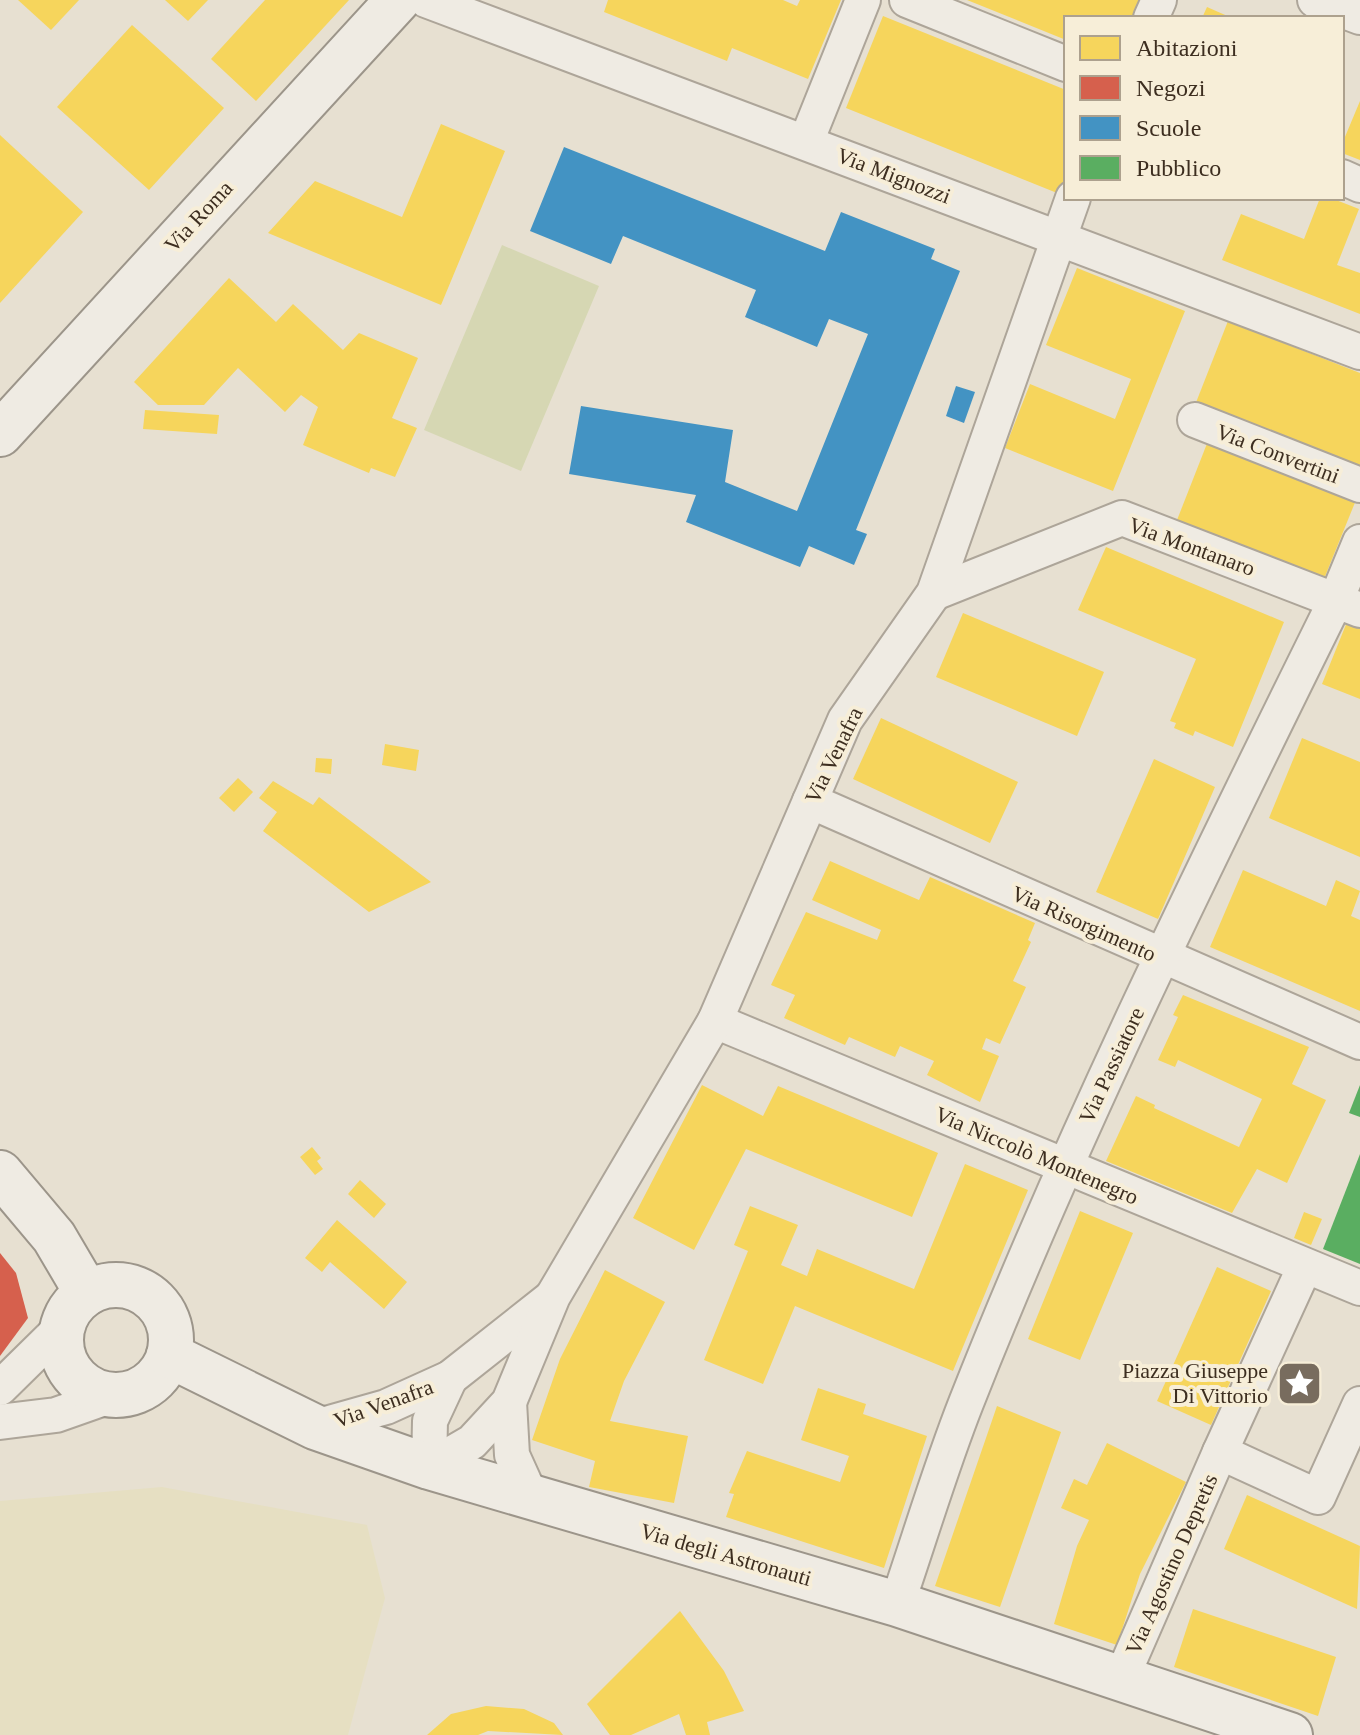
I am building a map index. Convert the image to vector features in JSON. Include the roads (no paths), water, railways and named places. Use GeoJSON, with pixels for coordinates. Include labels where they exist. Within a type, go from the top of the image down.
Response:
{"type":"FeatureCollection","features":[{"type":"Feature","properties":{"kind":"street","name":"Via Roma"},"geometry":{"type":"LineString","coordinates":[[0,434],[398,0]]}},
{"type":"Feature","properties":{"kind":"street","name":"Via Mignozzi"},"geometry":{"type":"LineString","coordinates":[[426,0],[1360,352]]}},
{"type":"Feature","properties":{"kind":"street"},"geometry":{"type":"LineString","coordinates":[[806,142],[863,0]]}},
{"type":"Feature","properties":{"kind":"street"},"geometry":{"type":"LineString","coordinates":[[907,0],[1064,63]]}},
{"type":"Feature","properties":{"kind":"street"},"geometry":{"type":"LineString","coordinates":[[1315,0],[1360,17]]}},
{"type":"Feature","properties":{"kind":"street","name":"Via Venafra"},"geometry":{"type":"LineString","coordinates":[[429,1467],[472,1442],[509,1402],[553,1296],[715,1021],[845,720],[934,593],[1072,200]]}},
{"type":"Feature","properties":{"kind":"street","name":"Via Convertini"},"geometry":{"type":"LineString","coordinates":[[1195,420],[1360,485]]}},
{"type":"Feature","properties":{"kind":"street","name":"Via Montanaro"},"geometry":{"type":"LineString","coordinates":[[934,593],[1122,518],[1348,605]]}},
{"type":"Feature","properties":{"kind":"street","name":"Via Passiatore"},"geometry":{"type":"LineString","coordinates":[[897,1604],[965,1406],[1065,1166],[1160,957],[1348,605],[1360,542]]}},
{"type":"Feature","properties":{"kind":"street","name":"Via Risorgimento"},"geometry":{"type":"LineString","coordinates":[[810,801],[1160,957],[1360,1042]]}},
{"type":"Feature","properties":{"kind":"street","name":"Via Niccolò Montenegro"},"geometry":{"type":"LineString","coordinates":[[715,1021],[1360,1288]]}},
{"type":"Feature","properties":{"kind":"street"},"geometry":{"type":"LineString","coordinates":[[0,1173],[54,1237],[87,1293]]}},
{"type":"Feature","properties":{"kind":"street"},"geometry":{"type":"LineString","coordinates":[[1305,1266],[1220,1452],[1318,1497],[1360,1404]]}},
{"type":"Feature","properties":{"kind":"street"},"geometry":{"type":"LineString","coordinates":[[0,1388],[62,1327],[67,1314],[87,1293],[114,1286],[141,1291],[156,1303],[166,1318],[171,1336],[169,1355],[163,1369],[140,1390],[110,1396],[56,1415],[0,1422]]}},
{"type":"Feature","properties":{"kind":"street","name":"Via Venafra"},"geometry":{"type":"LineString","coordinates":[[315,1427],[386,1407],[450,1378],[553,1296]]}},
{"type":"Feature","properties":{"kind":"street"},"geometry":{"type":"LineString","coordinates":[[62,1327],[66,1364],[77,1380],[93,1391],[110,1396]]}},
{"type":"Feature","properties":{"kind":"street","name":"Via degli Astronauti"},"geometry":{"type":"LineString","coordinates":[[169,1355],[315,1427],[429,1467],[897,1604],[1290,1735]]}},
{"type":"Feature","properties":{"kind":"street","name":"Via Venafra"},"geometry":{"type":"LineString","coordinates":[[429,1467],[430,1421],[450,1378]]}},
{"type":"Feature","properties":{"kind":"street","name":"Via Venafra"},"geometry":{"type":"LineString","coordinates":[[509,1402],[512,1455],[531,1497]]}},
{"type":"Feature","properties":{"kind":"street","name":"Via Agostino Depretis"},"geometry":{"type":"LineString","coordinates":[[1122,1677],[1220,1452]]}},
{"type":"Feature","properties":{"kind":"place","name":"Piazza Giuseppe Di Vittorio"},"geometry":{"type":"Point","coordinates":[1299,1383]}}]}
